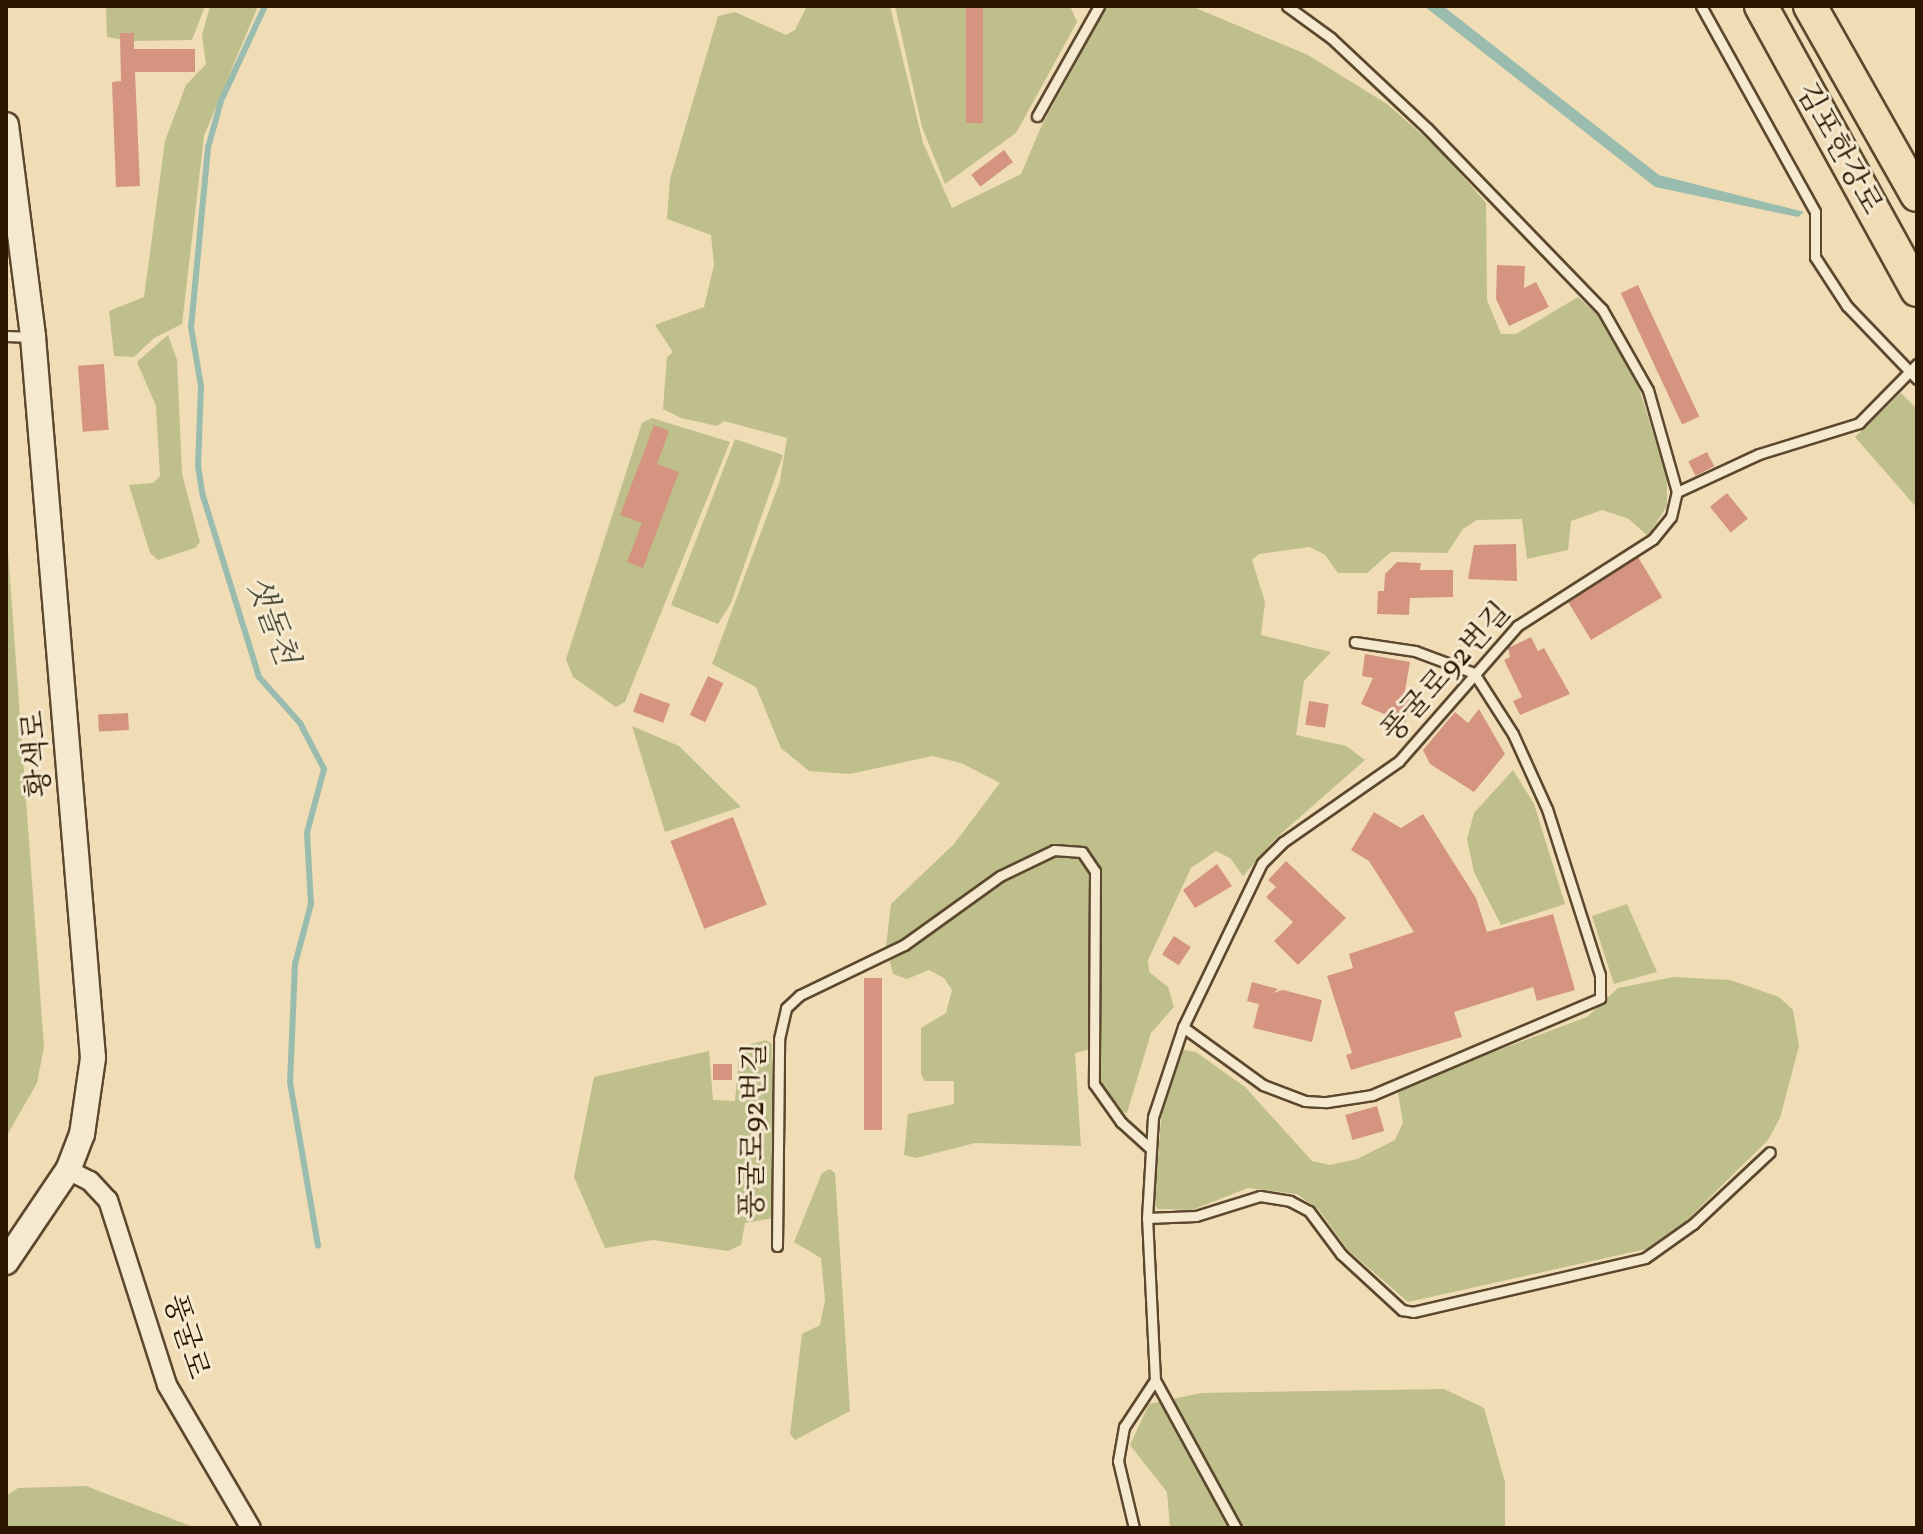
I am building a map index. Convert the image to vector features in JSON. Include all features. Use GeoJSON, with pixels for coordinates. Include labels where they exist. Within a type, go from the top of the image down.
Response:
{"type":"FeatureCollection","features":[{"type":"Feature","properties":{"kind":"highway","name":"김포한강로"},"geometry":{"type":"LineString","coordinates":[[1761,6],[1917,290]]}},
{"type":"Feature","properties":{"kind":"highway","name":"김포한강로"},"geometry":{"type":"LineString","coordinates":[[1810,6],[1917,195]]}},
{"type":"Feature","properties":{"kind":"street","name":"황색로"},"geometry":{"type":"LineString","coordinates":[[6,125],[33,337],[92,1016],[91,1094],[68,1170],[6,1262]]}},
{"type":"Feature","properties":{"kind":"street","name":"풍굴로"},"geometry":{"type":"LineString","coordinates":[[68,1170],[90,1181],[108,1200],[167,1385],[251,1528]]}},
{"type":"Feature","properties":{"kind":"lane"},"geometry":{"type":"LineString","coordinates":[[1037,116],[1099,6]]}},
{"type":"Feature","properties":{"kind":"lane"},"geometry":{"type":"LineString","coordinates":[[1287,6],[1331,38],[1428,129],[1602,309],[1648,390],[1677,492],[1759,454],[1859,423],[1914,366]]}},
{"type":"Feature","properties":{"kind":"lane"},"geometry":{"type":"LineString","coordinates":[[1701,6],[1815,212],[1815,257],[1866,328],[1914,366],[1917,379]]}},
{"type":"Feature","properties":{"kind":"lane"},"geometry":{"type":"LineString","coordinates":[[6,336],[33,337]]}},
{"type":"Feature","properties":{"kind":"lane","name":"풍굴로92번길"},"geometry":{"type":"LineString","coordinates":[[1155,1380],[1147,1218],[1150,1148],[1159,1089],[1183,1027],[1270,854],[1399,761],[1474,673],[1535,612],[1653,539],[1671,517],[1677,492]]}},
{"type":"Feature","properties":{"kind":"lane"},"geometry":{"type":"LineString","coordinates":[[1183,1027],[1263,1085],[1305,1101],[1327,1102],[1372,1095],[1600,998],[1600,975],[1547,809],[1513,734],[1474,673],[1415,651],[1355,642]]}},
{"type":"Feature","properties":{"kind":"lane","name":"풍굴로92번길"},"geometry":{"type":"LineString","coordinates":[[777,1246],[779,1039],[786,1008],[800,995],[904,945],[1000,876],[1054,850],[1082,852],[1095,871],[1094,1084],[1121,1122],[1150,1148]]}},
{"type":"Feature","properties":{"kind":"lane"},"geometry":{"type":"LineString","coordinates":[[1147,1218],[1196,1216],[1260,1196],[1290,1201],[1309,1211],[1341,1254],[1402,1310],[1413,1312],[1645,1258],[1693,1224],[1770,1152]]}},
{"type":"Feature","properties":{"kind":"lane"},"geometry":{"type":"LineString","coordinates":[[1134,1528],[1119,1443],[1124,1427],[1155,1380],[1236,1528]]}},
{"type":"Feature","properties":{"kind":"green space"},"geometry":{"type":"Polygon","coordinates":[[[106,6],[205,6],[192,40],[131,41],[107,37],[106,6]]]}},
{"type":"Feature","properties":{"kind":"green space"},"geometry":{"type":"Polygon","coordinates":[[[210,6],[258,6],[204,136],[182,324],[154,338],[134,357],[114,356],[109,311],[144,297],[165,141],[186,85],[206,64],[202,35],[210,6]]]}},
{"type":"Feature","properties":{"kind":"green space"},"geometry":{"type":"Polygon","coordinates":[[[807,6],[890,6],[923,143],[952,208],[1021,174],[1041,127],[1107,6],[1191,6],[1308,55],[1387,104],[1442,152],[1486,203],[1487,300],[1501,334],[1516,334],[1578,297],[1600,317],[1637,381],[1667,479],[1667,506],[1648,536],[1629,519],[1602,510],[1571,521],[1568,550],[1527,559],[1522,519],[1477,520],[1463,529],[1447,553],[1391,552],[1367,573],[1338,573],[1325,555],[1310,547],[1259,554],[1252,560],[1265,602],[1261,635],[1331,652],[1304,681],[1296,735],[1346,746],[1365,760],[1275,839],[1243,876],[1230,858],[1216,851],[1191,868],[1148,960],[1149,972],[1168,987],[1174,1007],[1151,1033],[1127,1113],[1118,1111],[1102,1087],[1095,1048],[1075,1053],[1081,1146],[975,1143],[916,1158],[904,1155],[908,1114],[954,1104],[954,1081],[925,1081],[921,1074],[921,1028],[946,1013],[952,990],[944,978],[929,970],[907,979],[893,974],[886,946],[891,904],[954,844],[1000,783],[961,763],[932,756],[850,774],[809,771],[781,748],[756,687],[712,664],[780,481],[787,438],[724,421],[717,426],[681,418],[663,409],[667,357],[673,352],[655,325],[704,307],[714,265],[711,235],[667,219],[670,179],[718,16],[735,12],[786,35],[795,30],[807,6]]]}},
{"type":"Feature","properties":{"kind":"green space"},"geometry":{"type":"Polygon","coordinates":[[[895,6],[1070,6],[1077,22],[1016,133],[945,184],[922,127],[895,6]]]}},
{"type":"Feature","properties":{"kind":"green space"},"geometry":{"type":"Polygon","coordinates":[[[168,335],[177,360],[182,474],[200,542],[195,548],[158,560],[150,553],[129,485],[153,483],[160,476],[156,406],[137,362],[168,335]]]}},
{"type":"Feature","properties":{"kind":"green space"},"geometry":{"type":"Polygon","coordinates":[[[1901,393],[1917,409],[1917,508],[1855,437],[1901,393]]]}},
{"type":"Feature","properties":{"kind":"green space"},"geometry":{"type":"Polygon","coordinates":[[[652,418],[730,442],[625,702],[616,707],[573,677],[566,659],[642,423],[652,418]]]}},
{"type":"Feature","properties":{"kind":"green space"},"geometry":{"type":"Polygon","coordinates":[[[735,439],[783,455],[731,603],[718,624],[671,605],[735,439]]]}},
{"type":"Feature","properties":{"kind":"green space"},"geometry":{"type":"Polygon","coordinates":[[[6,524],[44,1047],[37,1083],[6,1137],[6,524]]]}},
{"type":"Feature","properties":{"kind":"green space"},"geometry":{"type":"Polygon","coordinates":[[[632,726],[679,746],[741,807],[665,832],[632,726]]]}},
{"type":"Feature","properties":{"kind":"green space"},"geometry":{"type":"Polygon","coordinates":[[[1513,770],[1534,804],[1565,904],[1501,925],[1474,872],[1467,839],[1474,813],[1513,770]]]}},
{"type":"Feature","properties":{"kind":"green space"},"geometry":{"type":"Polygon","coordinates":[[[1627,904],[1657,972],[1614,984],[1592,916],[1627,904]]]}},
{"type":"Feature","properties":{"kind":"green space"},"geometry":{"type":"Polygon","coordinates":[[[1673,977],[1730,980],[1779,997],[1793,1010],[1799,1046],[1780,1118],[1768,1140],[1682,1225],[1646,1249],[1408,1302],[1348,1250],[1319,1210],[1297,1194],[1248,1188],[1192,1210],[1158,1209],[1154,1204],[1162,1109],[1183,1050],[1196,1052],[1245,1087],[1312,1161],[1330,1165],[1357,1159],[1395,1140],[1403,1123],[1398,1093],[1420,1079],[1587,1017],[1618,988],[1673,977]]]}},
{"type":"Feature","properties":{"kind":"green space"},"geometry":{"type":"Polygon","coordinates":[[[766,1040],[772,1044],[774,1218],[745,1223],[741,1245],[728,1251],[653,1240],[605,1248],[574,1177],[594,1077],[709,1051],[713,1100],[735,1101],[740,1047],[766,1040]]]}},
{"type":"Feature","properties":{"kind":"green space"},"geometry":{"type":"Polygon","coordinates":[[[830,1169],[835,1173],[850,1411],[795,1440],[790,1434],[802,1334],[820,1325],[825,1300],[821,1258],[794,1242],[822,1173],[830,1169]]]}},
{"type":"Feature","properties":{"kind":"green space"},"geometry":{"type":"Polygon","coordinates":[[[1444,1389],[1484,1408],[1505,1482],[1505,1528],[1170,1528],[1167,1492],[1130,1445],[1149,1404],[1201,1393],[1444,1389]]]}},
{"type":"Feature","properties":{"kind":"green space"},"geometry":{"type":"Polygon","coordinates":[[[86,1486],[196,1528],[6,1528],[6,1496],[18,1488],[86,1486]]]}},
{"type":"Feature","properties":{"kind":"shaded area"},"geometry":{"type":"Polygon","coordinates":[[[1424,6],[1443,6],[1659,175],[1804,212],[1798,217],[1655,187],[1424,6]]]}},
{"type":"Feature","properties":{"kind":"building"},"geometry":{"type":"Polygon","coordinates":[[[966,6],[983,6],[983,123],[966,123],[966,6]]]}},
{"type":"Feature","properties":{"kind":"building"},"geometry":{"type":"Polygon","coordinates":[[[120,33],[134,33],[134,49],[195,49],[195,72],[135,72],[140,186],[116,187],[112,82],[121,81],[120,33]]]}},
{"type":"Feature","properties":{"kind":"building"},"geometry":{"type":"Polygon","coordinates":[[[1004,150],[1013,162],[980,187],[971,175],[1004,150]]]}},
{"type":"Feature","properties":{"kind":"building"},"geometry":{"type":"Polygon","coordinates":[[[1497,265],[1525,266],[1524,288],[1536,282],[1549,307],[1509,326],[1496,299],[1497,265]]]}},
{"type":"Feature","properties":{"kind":"building"},"geometry":{"type":"Polygon","coordinates":[[[1638,285],[1699,416],[1682,424],[1621,293],[1638,285]]]}},
{"type":"Feature","properties":{"kind":"building"},"geometry":{"type":"Polygon","coordinates":[[[104,364],[109,430],[83,432],[78,366],[104,364]]]}},
{"type":"Feature","properties":{"kind":"building"},"geometry":{"type":"Polygon","coordinates":[[[654,425],[669,431],[657,464],[679,472],[643,568],[627,562],[642,523],[620,515],[654,425]]]}},
{"type":"Feature","properties":{"kind":"building"},"geometry":{"type":"Polygon","coordinates":[[[1707,452],[1714,466],[1696,476],[1688,462],[1707,452]]]}},
{"type":"Feature","properties":{"kind":"building"},"geometry":{"type":"Polygon","coordinates":[[[1727,493],[1748,519],[1731,532],[1710,507],[1727,493]]]}},
{"type":"Feature","properties":{"kind":"building"},"geometry":{"type":"Polygon","coordinates":[[[1516,544],[1517,581],[1468,579],[1474,545],[1516,544]]]}},
{"type":"Feature","properties":{"kind":"building"},"geometry":{"type":"Polygon","coordinates":[[[1638,557],[1662,597],[1591,640],[1567,600],[1638,557]]]}},
{"type":"Feature","properties":{"kind":"building"},"geometry":{"type":"Polygon","coordinates":[[[1397,562],[1421,563],[1420,570],[1453,570],[1453,597],[1410,598],[1409,615],[1377,614],[1378,591],[1384,591],[1385,574],[1397,562]]]}},
{"type":"Feature","properties":{"kind":"building"},"geometry":{"type":"Polygon","coordinates":[[[1531,637],[1538,651],[1544,648],[1570,694],[1520,715],[1513,701],[1522,697],[1504,660],[1510,657],[1508,648],[1531,637]]]}},
{"type":"Feature","properties":{"kind":"building"},"geometry":{"type":"Polygon","coordinates":[[[1365,654],[1410,662],[1404,697],[1414,702],[1405,723],[1361,704],[1373,678],[1362,676],[1365,654]]]}},
{"type":"Feature","properties":{"kind":"building"},"geometry":{"type":"Polygon","coordinates":[[[708,676],[723,683],[705,722],[690,715],[708,676]]]}},
{"type":"Feature","properties":{"kind":"building"},"geometry":{"type":"Polygon","coordinates":[[[640,693],[670,704],[663,723],[633,712],[640,693]]]}},
{"type":"Feature","properties":{"kind":"building"},"geometry":{"type":"Polygon","coordinates":[[[1309,701],[1329,704],[1325,728],[1305,725],[1309,701]]]}},
{"type":"Feature","properties":{"kind":"building"},"geometry":{"type":"Polygon","coordinates":[[[1479,709],[1505,754],[1474,792],[1430,764],[1423,750],[1455,712],[1468,723],[1479,709]]]}},
{"type":"Feature","properties":{"kind":"building"},"geometry":{"type":"Polygon","coordinates":[[[128,713],[129,730],[99,732],[98,715],[128,713]]]}},
{"type":"Feature","properties":{"kind":"building"},"geometry":{"type":"Polygon","coordinates":[[[1374,812],[1401,828],[1423,814],[1476,898],[1487,932],[1553,914],[1575,990],[1537,1001],[1533,987],[1454,1012],[1462,1037],[1351,1070],[1346,1055],[1352,1053],[1327,976],[1353,968],[1349,954],[1414,932],[1369,861],[1351,850],[1374,812]]]}},
{"type":"Feature","properties":{"kind":"building"},"geometry":{"type":"Polygon","coordinates":[[[733,817],[767,905],[704,929],[670,841],[733,817]]]}},
{"type":"Feature","properties":{"kind":"building"},"geometry":{"type":"Polygon","coordinates":[[[1286,861],[1346,918],[1298,965],[1274,941],[1293,922],[1266,897],[1276,887],[1268,880],[1286,861]]]}},
{"type":"Feature","properties":{"kind":"building"},"geometry":{"type":"Polygon","coordinates":[[[1217,864],[1232,886],[1195,908],[1183,890],[1217,864]]]}},
{"type":"Feature","properties":{"kind":"building"},"geometry":{"type":"Polygon","coordinates":[[[1174,936],[1191,947],[1179,965],[1162,954],[1174,936]]]}},
{"type":"Feature","properties":{"kind":"building"},"geometry":{"type":"Polygon","coordinates":[[[864,978],[882,978],[882,1130],[864,1130],[864,978]]]}},
{"type":"Feature","properties":{"kind":"building"},"geometry":{"type":"Polygon","coordinates":[[[1252,982],[1278,989],[1273,993],[1283,990],[1322,1000],[1312,1042],[1253,1028],[1259,1004],[1247,1001],[1252,982]]]}},
{"type":"Feature","properties":{"kind":"building"},"geometry":{"type":"Polygon","coordinates":[[[713,1064],[732,1064],[732,1080],[713,1080],[713,1064]]]}},
{"type":"Feature","properties":{"kind":"building"},"geometry":{"type":"Polygon","coordinates":[[[1377,1106],[1384,1131],[1352,1140],[1345,1115],[1377,1106]]]}},
{"type":"Feature","properties":{"kind":"waterway","name":"샛돌천"},"geometry":{"type":"LineString","coordinates":[[265,6],[221,101],[208,148],[191,327],[201,386],[198,466],[203,496],[259,677],[300,723],[324,769],[307,833],[311,904],[295,964],[290,1082],[318,1246]]}}]}
